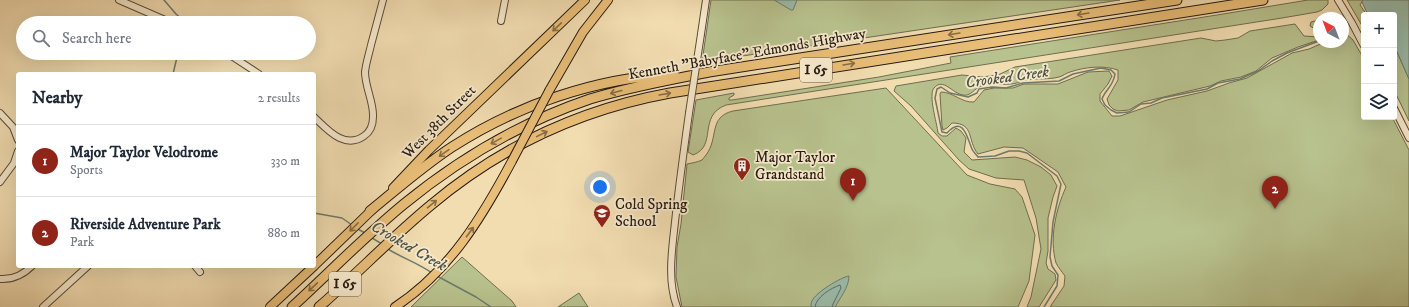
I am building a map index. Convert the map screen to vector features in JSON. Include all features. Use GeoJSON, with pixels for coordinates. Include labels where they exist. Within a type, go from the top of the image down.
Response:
{"type":"FeatureCollection","features":[{"type":"Feature","properties":{"kind":"highway","name":"Kenneth \"Babyface\" Edmonds Highway"},"geometry":{"type":"LineString","coordinates":[[292,307],[386,220],[413,197],[455,166],[500,139],[534,122],[576,104],[642,85],[709,72],[1177,0]]}},
{"type":"Feature","properties":{"kind":"highway","name":"Kenneth \"Babyface\" Edmonds Highway"},"geometry":{"type":"LineString","coordinates":[[319,307],[430,205],[460,182],[517,146],[574,120],[630,102],[670,93],[1263,0]]}},
{"type":"Feature","properties":{"kind":"highway"},"geometry":{"type":"LineString","coordinates":[[370,211],[415,174],[451,148],[486,127],[527,108],[562,95],[608,83],[654,75],[709,72]]}},
{"type":"Feature","properties":{"kind":"highway"},"geometry":{"type":"LineString","coordinates":[[324,307],[339,290]]}},
{"type":"Feature","properties":{"kind":"main road","name":"West 38th Street"},"geometry":{"type":"LineString","coordinates":[[316,264],[430,150],[585,0]]}},
{"type":"Feature","properties":{"kind":"main road"},"geometry":{"type":"LineString","coordinates":[[395,307],[418,290],[435,274],[451,257],[480,219],[549,91],[583,32],[608,0]]}},
{"type":"Feature","properties":{"kind":"main road","name":"West 38th Street"},"geometry":{"type":"LineString","coordinates":[[270,307],[312,268]]}},
{"type":"Feature","properties":{"kind":"street"},"geometry":{"type":"LineString","coordinates":[[119,0],[156,16]]}},
{"type":"Feature","properties":{"kind":"street"},"geometry":{"type":"LineString","coordinates":[[316,119],[330,132],[342,139],[354,140],[362,137],[369,130],[373,119],[366,81],[367,59],[383,0]]}},
{"type":"Feature","properties":{"kind":"street"},"geometry":{"type":"LineString","coordinates":[[501,21],[505,0]]}},
{"type":"Feature","properties":{"kind":"street"},"geometry":{"type":"LineString","coordinates":[[677,307],[672,286],[672,257],[679,186],[706,0]]}},
{"type":"Feature","properties":{"kind":"street"},"geometry":{"type":"LineString","coordinates":[[1338,0],[1361,40]]}},
{"type":"Feature","properties":{"kind":"street"},"geometry":{"type":"LineString","coordinates":[[238,60],[256,72]]}},
{"type":"Feature","properties":{"kind":"street"},"geometry":{"type":"LineString","coordinates":[[0,113],[13,127],[16,135]]}},
{"type":"Feature","properties":{"kind":"street"},"geometry":{"type":"LineString","coordinates":[[1397,114],[1409,138]]}},
{"type":"Feature","properties":{"kind":"street"},"geometry":{"type":"LineString","coordinates":[[0,182],[14,163],[16,157]]}},
{"type":"Feature","properties":{"kind":"street"},"geometry":{"type":"LineString","coordinates":[[0,279],[14,278],[30,268]]}},
{"type":"Feature","properties":{"kind":"street"},"geometry":{"type":"LineString","coordinates":[[43,307],[86,268]]}},
{"type":"Feature","properties":{"kind":"street"},"geometry":{"type":"LineString","coordinates":[[197,268],[200,272]]}},
{"type":"Feature","properties":{"kind":"green space"},"geometry":{"type":"Polygon","coordinates":[[[711,0],[1120,0],[702,62],[711,0]]]}},
{"type":"Feature","properties":{"kind":"green space"},"geometry":{"type":"Polygon","coordinates":[[[1308,0],[1328,0],[1328,4],[1322,10],[1317,12],[726,105],[717,110],[712,116],[709,123],[705,145],[700,151],[693,155],[688,152],[696,100],[734,93],[734,95],[729,98],[729,100],[732,100],[879,77],[951,63],[950,57],[1308,0]]]}},
{"type":"Feature","properties":{"kind":"green space"},"geometry":{"type":"Polygon","coordinates":[[[1347,0],[1363,0],[1360,5],[1365,12],[1361,12],[1361,24],[1347,0]]]}},
{"type":"Feature","properties":{"kind":"green space"},"geometry":{"type":"Polygon","coordinates":[[[1311,22],[1313,22],[1313,28],[1310,26],[1311,22]]]}},
{"type":"Feature","properties":{"kind":"green space"},"geometry":{"type":"Polygon","coordinates":[[[1295,24],[1304,36],[1313,37],[1313,42],[1272,58],[1256,71],[1241,77],[1143,102],[1129,110],[1118,111],[1109,105],[1107,99],[1118,80],[1118,70],[1112,68],[1094,67],[1069,72],[1055,78],[1026,80],[1013,84],[985,85],[979,87],[968,95],[959,94],[941,84],[934,88],[932,92],[932,103],[938,133],[942,136],[947,136],[956,128],[961,131],[966,138],[964,152],[972,160],[1015,157],[1027,160],[1041,167],[1051,175],[1057,186],[1048,218],[1048,251],[1046,263],[1048,269],[1055,274],[1056,280],[1039,307],[1027,307],[1031,297],[1041,249],[1036,218],[1024,180],[996,178],[969,169],[959,160],[911,106],[894,91],[896,86],[962,75],[982,77],[998,75],[1015,67],[1201,38],[1216,41],[1238,38],[1250,31],[1295,24]]]}},
{"type":"Feature","properties":{"kind":"green space"},"geometry":{"type":"Polygon","coordinates":[[[1349,36],[1353,40],[1361,54],[1361,120],[1394,120],[1409,150],[1409,307],[1050,307],[1064,286],[1065,276],[1056,263],[1053,244],[1053,234],[1059,205],[1066,187],[1058,172],[1023,148],[1004,147],[978,154],[970,134],[964,126],[952,123],[943,130],[942,126],[941,92],[945,92],[965,101],[974,102],[984,90],[994,88],[1013,88],[1024,84],[1058,84],[1088,72],[1109,71],[1112,76],[1100,94],[1100,101],[1112,116],[1120,116],[1167,100],[1207,91],[1247,78],[1292,53],[1313,47],[1349,48],[1349,36]]]}},
{"type":"Feature","properties":{"kind":"green space"},"geometry":{"type":"Polygon","coordinates":[[[1397,52],[1409,79],[1409,121],[1397,96],[1397,52]]]}},
{"type":"Feature","properties":{"kind":"green space"},"geometry":{"type":"Polygon","coordinates":[[[886,88],[967,175],[990,184],[1015,189],[1022,197],[1035,235],[1029,281],[1018,307],[682,307],[676,277],[677,247],[681,224],[687,164],[702,160],[706,155],[710,148],[717,123],[720,118],[733,111],[886,88]]]}},
{"type":"Feature","properties":{"kind":"green space"},"geometry":{"type":"Polygon","coordinates":[[[462,257],[512,301],[516,307],[411,307],[462,257]]]}},
{"type":"Feature","properties":{"kind":"green space"},"geometry":{"type":"Polygon","coordinates":[[[579,293],[588,307],[558,307],[579,293]]]}},
{"type":"Feature","properties":{"kind":"water"},"geometry":{"type":"Polygon","coordinates":[[[774,0],[797,0],[793,10],[791,10],[774,0]]]}},
{"type":"Feature","properties":{"kind":"water"},"geometry":{"type":"Polygon","coordinates":[[[1363,0],[1409,0],[1409,79],[1397,52],[1397,12],[1367,12],[1362,2],[1363,0]]]}},
{"type":"Feature","properties":{"kind":"water"},"geometry":{"type":"Polygon","coordinates":[[[849,276],[846,288],[835,307],[811,307],[814,298],[818,294],[835,282],[849,276]]]}},
{"type":"Feature","properties":{"kind":"waterway","name":"Crooked Creek"},"geometry":{"type":"LineString","coordinates":[[164,0],[178,16]]}},
{"type":"Feature","properties":{"kind":"waterway","name":"Crooked Creek"},"geometry":{"type":"LineString","coordinates":[[1044,307],[1057,286],[1058,275],[1052,266],[1050,257],[1053,222],[1061,184],[1057,176],[1027,153],[1009,151],[995,156],[978,157],[972,150],[966,134],[961,127],[957,126],[952,128],[947,133],[942,132],[935,98],[937,89],[941,87],[950,93],[968,97],[977,93],[979,89],[992,87],[1006,88],[1023,83],[1059,81],[1073,74],[1101,68],[1111,70],[1115,74],[1113,82],[1102,99],[1105,105],[1117,113],[1129,112],[1141,104],[1151,103],[1162,98],[1207,89],[1218,83],[1240,79],[1258,71],[1287,53],[1313,43]]}},
{"type":"Feature","properties":{"kind":"waterway","name":"Crooked Creek"},"geometry":{"type":"LineString","coordinates":[[173,72],[176,60]]}},
{"type":"Feature","properties":{"kind":"waterway","name":"Crooked Creek"},"geometry":{"type":"LineString","coordinates":[[316,213],[342,218],[352,225]]}},
{"type":"Feature","properties":{"kind":"waterway","name":"Crooked Creek"},"geometry":{"type":"LineString","coordinates":[[356,228],[365,233]]}},
{"type":"Feature","properties":{"kind":"waterway","name":"Crooked Creek"},"geometry":{"type":"LineString","coordinates":[[372,238],[382,244]]}},
{"type":"Feature","properties":{"kind":"waterway","name":"Crooked Creek"},"geometry":{"type":"LineString","coordinates":[[388,249],[432,273]]}},
{"type":"Feature","properties":{"kind":"waterway","name":"Crooked Creek"},"geometry":{"type":"LineString","coordinates":[[437,276],[476,297],[491,307]]}},
{"type":"Feature","properties":{"kind":"place","name":"Major Taylor Grandstand"},"geometry":{"type":"Point","coordinates":[742,181]}},
{"type":"Feature","properties":{"kind":"place","name":"Major Taylor Velodrome"},"geometry":{"type":"Point","coordinates":[853,201]}},
{"type":"Feature","properties":{"kind":"place","name":"Riverside Adventure Park"},"geometry":{"type":"Point","coordinates":[1275,209]}},
{"type":"Feature","properties":{"kind":"place","name":"Cold Spring School"},"geometry":{"type":"Point","coordinates":[602,228]}}]}
